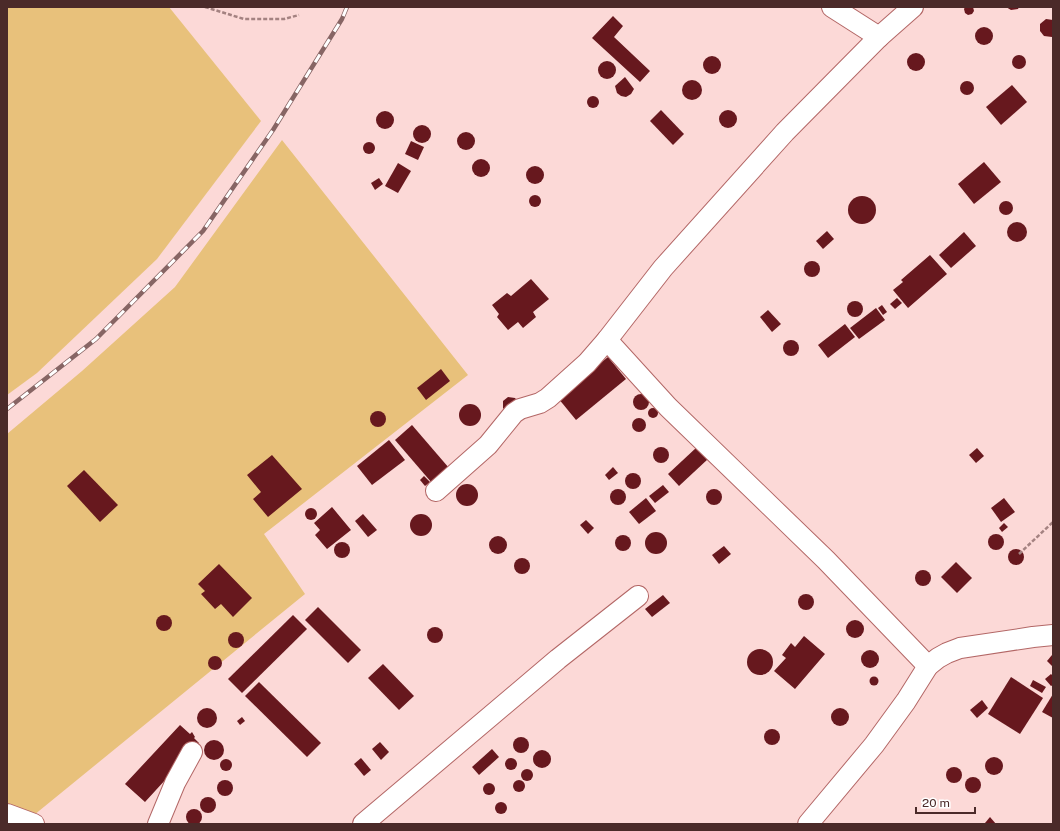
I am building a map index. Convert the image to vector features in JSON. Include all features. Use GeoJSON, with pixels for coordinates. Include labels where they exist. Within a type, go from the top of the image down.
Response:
{"type":"FeatureCollection","features":[{"type":"Feature","properties":{"kind":"street"},"geometry":{"type":"LineString","coordinates":[[832,7],[879,37]]}},
{"type":"Feature","properties":{"kind":"street"},"geometry":{"type":"LineString","coordinates":[[436,491],[488,445],[514,413],[520,409],[540,403],[548,398],[587,363],[607,340],[663,268],[727,195],[785,132],[879,37],[913,7]]}},
{"type":"Feature","properties":{"kind":"street"},"geometry":{"type":"LineString","coordinates":[[607,340],[668,407],[826,560],[928,666]]}},
{"type":"Feature","properties":{"kind":"street"},"geometry":{"type":"LineString","coordinates":[[363,824],[558,658],[638,596]]}},
{"type":"Feature","properties":{"kind":"street"},"geometry":{"type":"LineString","coordinates":[[808,824],[874,745],[906,701],[928,666],[947,653],[960,648],[1053,635]]}},
{"type":"Feature","properties":{"kind":"street"},"geometry":{"type":"LineString","coordinates":[[158,824],[175,783],[192,752]]}},
{"type":"Feature","properties":{"kind":"street"},"geometry":{"type":"LineString","coordinates":[[7,814],[34,824]]}},
{"type":"Feature","properties":{"kind":"path"},"geometry":{"type":"LineString","coordinates":[[205,7],[244,19],[284,19],[299,14]]}},
{"type":"Feature","properties":{"kind":"path"},"geometry":{"type":"LineString","coordinates":[[1019,554],[1053,522]]}},
{"type":"Feature","properties":{"kind":"shaded area"},"geometry":{"type":"Polygon","coordinates":[[[7,7],[169,7],[261,121],[157,259],[37,373],[7,395],[7,7]]]}},
{"type":"Feature","properties":{"kind":"shaded area"},"geometry":{"type":"Polygon","coordinates":[[[282,140],[468,375],[264,534],[305,594],[23,824],[7,824],[7,434],[82,371],[175,287],[282,140]]]}},
{"type":"Feature","properties":{"kind":"building"},"geometry":{"type":"Polygon","coordinates":[[[965,7],[973,7],[974,11],[972,14],[968,15],[965,13],[965,7]]]}},
{"type":"Feature","properties":{"kind":"building"},"geometry":{"type":"Polygon","coordinates":[[[1006,7],[1019,7],[1018,9],[1011,10],[1006,7]]]}},
{"type":"Feature","properties":{"kind":"building"},"geometry":{"type":"Polygon","coordinates":[[[613,16],[623,26],[614,37],[650,71],[640,82],[592,38],[613,16]]]}},
{"type":"Feature","properties":{"kind":"building"},"geometry":{"type":"Polygon","coordinates":[[[1046,19],[1053,20],[1052,37],[1044,36],[1040,31],[1040,24],[1046,19]]]}},
{"type":"Feature","properties":{"kind":"building"},"geometry":{"type":"Polygon","coordinates":[[[980,27],[988,27],[993,32],[991,43],[988,45],[980,45],[975,40],[975,32],[980,27]]]}},
{"type":"Feature","properties":{"kind":"building"},"geometry":{"type":"Polygon","coordinates":[[[916,53],[922,56],[925,62],[922,68],[916,71],[910,68],[907,62],[910,56],[916,53]]]}},
{"type":"Feature","properties":{"kind":"building"},"geometry":{"type":"Polygon","coordinates":[[[1019,55],[1024,57],[1026,62],[1024,67],[1019,69],[1014,67],[1012,62],[1014,57],[1019,55]]]}},
{"type":"Feature","properties":{"kind":"building"},"geometry":{"type":"Polygon","coordinates":[[[708,56],[716,56],[721,61],[719,72],[716,74],[708,74],[703,69],[703,61],[708,56]]]}},
{"type":"Feature","properties":{"kind":"building"},"geometry":{"type":"Polygon","coordinates":[[[603,61],[611,61],[616,66],[614,77],[611,79],[603,79],[598,74],[598,66],[603,61]]]}},
{"type":"Feature","properties":{"kind":"building"},"geometry":{"type":"Polygon","coordinates":[[[625,77],[634,89],[631,94],[626,97],[617,93],[615,86],[625,77]]]}},
{"type":"Feature","properties":{"kind":"building"},"geometry":{"type":"Polygon","coordinates":[[[692,80],[699,83],[702,90],[699,97],[692,100],[685,97],[682,90],[685,83],[692,80]]]}},
{"type":"Feature","properties":{"kind":"building"},"geometry":{"type":"Polygon","coordinates":[[[967,81],[972,83],[974,88],[972,93],[967,95],[962,93],[960,88],[962,83],[967,81]]]}},
{"type":"Feature","properties":{"kind":"building"},"geometry":{"type":"Polygon","coordinates":[[[1012,85],[1027,102],[1001,125],[986,107],[1012,85]]]}},
{"type":"Feature","properties":{"kind":"building"},"geometry":{"type":"Polygon","coordinates":[[[593,96],[597,98],[599,102],[597,106],[593,108],[589,106],[587,102],[589,98],[593,96]]]}},
{"type":"Feature","properties":{"kind":"building"},"geometry":{"type":"Polygon","coordinates":[[[661,110],[684,134],[673,145],[650,121],[661,110]]]}},
{"type":"Feature","properties":{"kind":"building"},"geometry":{"type":"Polygon","coordinates":[[[724,110],[732,110],[737,115],[735,126],[732,128],[724,128],[719,123],[719,115],[724,110]]]}},
{"type":"Feature","properties":{"kind":"building"},"geometry":{"type":"Polygon","coordinates":[[[381,111],[389,111],[394,116],[392,127],[389,129],[381,129],[376,124],[376,116],[381,111]]]}},
{"type":"Feature","properties":{"kind":"building"},"geometry":{"type":"Polygon","coordinates":[[[422,125],[428,128],[431,134],[428,140],[422,143],[416,140],[413,134],[416,128],[422,125]]]}},
{"type":"Feature","properties":{"kind":"building"},"geometry":{"type":"Polygon","coordinates":[[[462,132],[470,132],[475,137],[473,148],[470,150],[462,150],[457,145],[457,137],[462,132]]]}},
{"type":"Feature","properties":{"kind":"building"},"geometry":{"type":"Polygon","coordinates":[[[411,141],[424,147],[418,160],[405,154],[411,141]]]}},
{"type":"Feature","properties":{"kind":"building"},"geometry":{"type":"Polygon","coordinates":[[[367,142],[371,142],[375,148],[371,154],[367,154],[363,150],[363,146],[367,142]]]}},
{"type":"Feature","properties":{"kind":"building"},"geometry":{"type":"Polygon","coordinates":[[[481,159],[487,162],[490,168],[487,174],[481,177],[475,174],[472,168],[475,162],[481,159]]]}},
{"type":"Feature","properties":{"kind":"building"},"geometry":{"type":"Polygon","coordinates":[[[984,162],[1001,182],[974,204],[958,184],[984,162]]]}},
{"type":"Feature","properties":{"kind":"building"},"geometry":{"type":"Polygon","coordinates":[[[398,163],[411,171],[398,193],[385,186],[398,163]]]}},
{"type":"Feature","properties":{"kind":"building"},"geometry":{"type":"Polygon","coordinates":[[[531,166],[539,166],[544,171],[542,182],[539,184],[531,184],[526,179],[526,171],[531,166]]]}},
{"type":"Feature","properties":{"kind":"building"},"geometry":{"type":"Polygon","coordinates":[[[379,178],[383,184],[375,190],[371,183],[379,178]]]}},
{"type":"Feature","properties":{"kind":"building"},"geometry":{"type":"Polygon","coordinates":[[[533,195],[537,195],[541,201],[537,207],[533,207],[529,203],[529,199],[533,195]]]}},
{"type":"Feature","properties":{"kind":"building"},"geometry":{"type":"Polygon","coordinates":[[[862,196],[872,200],[876,210],[872,220],[862,224],[852,220],[848,210],[852,200],[862,196]]]}},
{"type":"Feature","properties":{"kind":"building"},"geometry":{"type":"Polygon","coordinates":[[[1003,201],[1009,201],[1013,205],[1013,211],[1009,215],[1003,215],[999,211],[999,205],[1003,201]]]}},
{"type":"Feature","properties":{"kind":"building"},"geometry":{"type":"Polygon","coordinates":[[[1017,222],[1024,225],[1027,232],[1024,239],[1017,242],[1010,239],[1007,232],[1010,225],[1017,222]]]}},
{"type":"Feature","properties":{"kind":"building"},"geometry":{"type":"Polygon","coordinates":[[[827,231],[834,239],[823,249],[816,241],[827,231]]]}},
{"type":"Feature","properties":{"kind":"building"},"geometry":{"type":"Polygon","coordinates":[[[964,232],[976,246],[951,268],[939,255],[964,232]]]}},
{"type":"Feature","properties":{"kind":"building"},"geometry":{"type":"Polygon","coordinates":[[[930,255],[947,274],[908,308],[893,290],[903,282],[901,280],[930,255]]]}},
{"type":"Feature","properties":{"kind":"building"},"geometry":{"type":"Polygon","coordinates":[[[812,261],[818,263],[820,269],[818,275],[812,277],[806,275],[804,269],[806,263],[812,261]]]}},
{"type":"Feature","properties":{"kind":"building"},"geometry":{"type":"Polygon","coordinates":[[[531,279],[549,299],[533,312],[536,317],[523,328],[518,322],[508,330],[497,317],[499,314],[492,305],[507,293],[511,296],[531,279]]]}},
{"type":"Feature","properties":{"kind":"building"},"geometry":{"type":"Polygon","coordinates":[[[897,298],[902,303],[895,309],[890,304],[897,298]]]}},
{"type":"Feature","properties":{"kind":"building"},"geometry":{"type":"Polygon","coordinates":[[[855,301],[861,303],[863,309],[861,315],[855,317],[849,315],[847,309],[849,303],[855,301]]]}},
{"type":"Feature","properties":{"kind":"building"},"geometry":{"type":"Polygon","coordinates":[[[882,305],[887,312],[883,315],[878,308],[882,305]]]}},
{"type":"Feature","properties":{"kind":"building"},"geometry":{"type":"Polygon","coordinates":[[[876,308],[885,320],[859,339],[850,328],[876,308]]]}},
{"type":"Feature","properties":{"kind":"building"},"geometry":{"type":"Polygon","coordinates":[[[768,310],[781,324],[772,332],[760,317],[768,310]]]}},
{"type":"Feature","properties":{"kind":"building"},"geometry":{"type":"Polygon","coordinates":[[[845,324],[855,337],[828,358],[818,345],[845,324]]]}},
{"type":"Feature","properties":{"kind":"building"},"geometry":{"type":"Polygon","coordinates":[[[791,340],[797,342],[799,348],[797,354],[791,356],[785,354],[783,348],[785,342],[791,340]]]}},
{"type":"Feature","properties":{"kind":"building"},"geometry":{"type":"Polygon","coordinates":[[[608,357],[626,379],[576,420],[558,398],[608,357]]]}},
{"type":"Feature","properties":{"kind":"building"},"geometry":{"type":"Polygon","coordinates":[[[441,369],[450,381],[426,400],[417,388],[441,369]]]}},
{"type":"Feature","properties":{"kind":"building"},"geometry":{"type":"Polygon","coordinates":[[[641,394],[647,396],[649,402],[647,408],[641,410],[635,408],[633,402],[635,396],[641,394]]]}},
{"type":"Feature","properties":{"kind":"building"},"geometry":{"type":"Polygon","coordinates":[[[508,397],[515,398],[519,403],[507,413],[503,408],[503,401],[508,397]]]}},
{"type":"Feature","properties":{"kind":"building"},"geometry":{"type":"Polygon","coordinates":[[[470,404],[478,407],[481,415],[478,423],[470,426],[462,423],[459,415],[462,407],[470,404]]]}},
{"type":"Feature","properties":{"kind":"building"},"geometry":{"type":"Polygon","coordinates":[[[651,408],[655,408],[657,409],[657,417],[651,418],[648,415],[648,411],[651,408]]]}},
{"type":"Feature","properties":{"kind":"building"},"geometry":{"type":"Polygon","coordinates":[[[378,411],[384,413],[386,419],[384,425],[378,427],[372,425],[370,419],[372,413],[378,411]]]}},
{"type":"Feature","properties":{"kind":"building"},"geometry":{"type":"Polygon","coordinates":[[[639,418],[644,420],[646,425],[644,430],[639,432],[634,430],[632,425],[634,420],[639,418]]]}},
{"type":"Feature","properties":{"kind":"building"},"geometry":{"type":"Polygon","coordinates":[[[412,425],[449,468],[432,483],[395,440],[412,425]]]}},
{"type":"Feature","properties":{"kind":"building"},"geometry":{"type":"Polygon","coordinates":[[[389,440],[405,460],[372,485],[357,466],[389,440]]]}},
{"type":"Feature","properties":{"kind":"building"},"geometry":{"type":"Polygon","coordinates":[[[661,447],[667,449],[669,455],[667,461],[661,463],[655,461],[653,455],[655,449],[661,447]]]}},
{"type":"Feature","properties":{"kind":"building"},"geometry":{"type":"Polygon","coordinates":[[[697,447],[708,459],[679,486],[668,474],[697,447]]]}},
{"type":"Feature","properties":{"kind":"building"},"geometry":{"type":"Polygon","coordinates":[[[977,448],[984,456],[976,463],[969,455],[977,448]]]}},
{"type":"Feature","properties":{"kind":"building"},"geometry":{"type":"Polygon","coordinates":[[[272,455],[302,489],[268,517],[253,499],[261,492],[247,475],[272,455]]]}},
{"type":"Feature","properties":{"kind":"building"},"geometry":{"type":"Polygon","coordinates":[[[613,467],[618,473],[609,480],[605,475],[613,467]]]}},
{"type":"Feature","properties":{"kind":"building"},"geometry":{"type":"Polygon","coordinates":[[[84,470],[118,505],[100,522],[67,486],[84,470]]]}},
{"type":"Feature","properties":{"kind":"building"},"geometry":{"type":"Polygon","coordinates":[[[633,473],[639,475],[641,481],[639,487],[633,489],[627,487],[625,481],[627,475],[633,473]]]}},
{"type":"Feature","properties":{"kind":"building"},"geometry":{"type":"Polygon","coordinates":[[[424,476],[430,482],[425,486],[420,480],[424,476]]]}},
{"type":"Feature","properties":{"kind":"building"},"geometry":{"type":"Polygon","coordinates":[[[467,484],[475,487],[478,495],[475,503],[467,506],[459,503],[456,495],[459,487],[467,484]]]}},
{"type":"Feature","properties":{"kind":"building"},"geometry":{"type":"Polygon","coordinates":[[[663,485],[669,492],[655,503],[649,496],[663,485]]]}},
{"type":"Feature","properties":{"kind":"building"},"geometry":{"type":"Polygon","coordinates":[[[618,489],[624,491],[626,497],[624,503],[618,505],[612,503],[610,497],[612,491],[618,489]]]}},
{"type":"Feature","properties":{"kind":"building"},"geometry":{"type":"Polygon","coordinates":[[[714,489],[720,491],[722,497],[720,503],[714,505],[708,503],[706,497],[708,491],[714,489]]]}},
{"type":"Feature","properties":{"kind":"building"},"geometry":{"type":"Polygon","coordinates":[[[646,498],[656,511],[639,524],[629,512],[646,498]]]}},
{"type":"Feature","properties":{"kind":"building"},"geometry":{"type":"Polygon","coordinates":[[[1004,498],[1015,512],[1001,522],[991,508],[1004,498]]]}},
{"type":"Feature","properties":{"kind":"building"},"geometry":{"type":"Polygon","coordinates":[[[332,507],[351,530],[327,549],[315,535],[320,530],[314,523],[332,507]]]}},
{"type":"Feature","properties":{"kind":"building"},"geometry":{"type":"Polygon","coordinates":[[[313,508],[316,509],[316,519],[309,520],[306,519],[305,512],[306,509],[313,508]]]}},
{"type":"Feature","properties":{"kind":"building"},"geometry":{"type":"Polygon","coordinates":[[[363,514],[377,530],[368,537],[355,521],[363,514]]]}},
{"type":"Feature","properties":{"kind":"building"},"geometry":{"type":"Polygon","coordinates":[[[421,514],[429,517],[432,525],[429,533],[421,536],[413,533],[410,525],[413,517],[421,514]]]}},
{"type":"Feature","properties":{"kind":"building"},"geometry":{"type":"Polygon","coordinates":[[[586,520],[594,528],[588,534],[580,525],[586,520]]]}},
{"type":"Feature","properties":{"kind":"building"},"geometry":{"type":"Polygon","coordinates":[[[1004,523],[1008,527],[1002,532],[999,528],[1004,523]]]}},
{"type":"Feature","properties":{"kind":"building"},"geometry":{"type":"Polygon","coordinates":[[[656,532],[664,535],[667,543],[664,551],[656,554],[648,551],[645,543],[648,535],[656,532]]]}},
{"type":"Feature","properties":{"kind":"building"},"geometry":{"type":"Polygon","coordinates":[[[993,534],[999,534],[1004,539],[1002,548],[999,550],[993,550],[988,545],[988,539],[993,534]]]}},
{"type":"Feature","properties":{"kind":"building"},"geometry":{"type":"Polygon","coordinates":[[[623,535],[629,537],[631,543],[629,549],[623,551],[617,549],[615,543],[617,537],[623,535]]]}},
{"type":"Feature","properties":{"kind":"building"},"geometry":{"type":"Polygon","coordinates":[[[498,536],[502,537],[506,541],[506,549],[502,553],[498,554],[494,553],[490,549],[489,545],[490,541],[494,537],[498,536]]]}},
{"type":"Feature","properties":{"kind":"building"},"geometry":{"type":"Polygon","coordinates":[[[342,542],[348,544],[350,550],[348,556],[342,558],[336,556],[334,550],[336,544],[342,542]]]}},
{"type":"Feature","properties":{"kind":"building"},"geometry":{"type":"Polygon","coordinates":[[[724,546],[731,554],[719,564],[712,555],[724,546]]]}},
{"type":"Feature","properties":{"kind":"building"},"geometry":{"type":"Polygon","coordinates":[[[1016,549],[1023,554],[1024,557],[1019,564],[1016,565],[1009,560],[1008,557],[1013,550],[1016,549]]]}},
{"type":"Feature","properties":{"kind":"building"},"geometry":{"type":"Polygon","coordinates":[[[522,558],[529,563],[530,566],[525,573],[522,574],[515,569],[514,566],[519,559],[522,558]]]}},
{"type":"Feature","properties":{"kind":"building"},"geometry":{"type":"Polygon","coordinates":[[[956,562],[972,578],[957,593],[941,577],[956,562]]]}},
{"type":"Feature","properties":{"kind":"building"},"geometry":{"type":"Polygon","coordinates":[[[219,564],[252,598],[233,617],[221,604],[215,609],[201,594],[205,591],[198,584],[219,564]]]}},
{"type":"Feature","properties":{"kind":"building"},"geometry":{"type":"Polygon","coordinates":[[[923,570],[929,572],[931,578],[929,584],[923,586],[917,584],[915,578],[917,572],[923,570]]]}},
{"type":"Feature","properties":{"kind":"building"},"geometry":{"type":"Polygon","coordinates":[[[806,594],[812,596],[814,602],[812,608],[806,610],[800,608],[798,602],[800,596],[806,594]]]}},
{"type":"Feature","properties":{"kind":"building"},"geometry":{"type":"Polygon","coordinates":[[[663,595],[670,603],[652,617],[645,609],[663,595]]]}},
{"type":"Feature","properties":{"kind":"building"},"geometry":{"type":"Polygon","coordinates":[[[318,607],[361,650],[348,663],[305,620],[318,607]]]}},
{"type":"Feature","properties":{"kind":"building"},"geometry":{"type":"Polygon","coordinates":[[[164,615],[170,617],[172,623],[170,629],[164,631],[158,629],[156,623],[158,617],[164,615]]]}},
{"type":"Feature","properties":{"kind":"building"},"geometry":{"type":"Polygon","coordinates":[[[293,615],[307,629],[242,693],[228,679],[293,615]]]}},
{"type":"Feature","properties":{"kind":"building"},"geometry":{"type":"Polygon","coordinates":[[[851,620],[859,620],[864,625],[862,636],[859,638],[851,638],[846,633],[846,625],[851,620]]]}},
{"type":"Feature","properties":{"kind":"building"},"geometry":{"type":"Polygon","coordinates":[[[435,627],[441,629],[443,635],[441,641],[435,643],[429,641],[427,635],[429,629],[435,627]]]}},
{"type":"Feature","properties":{"kind":"building"},"geometry":{"type":"Polygon","coordinates":[[[236,632],[242,634],[244,640],[242,646],[236,648],[230,646],[228,640],[230,634],[236,632]]]}},
{"type":"Feature","properties":{"kind":"building"},"geometry":{"type":"Polygon","coordinates":[[[804,636],[825,654],[795,689],[774,671],[786,658],[782,655],[791,643],[795,647],[804,636]]]}},
{"type":"Feature","properties":{"kind":"building"},"geometry":{"type":"Polygon","coordinates":[[[760,649],[769,653],[773,662],[769,671],[760,675],[751,671],[747,662],[751,653],[760,649]]]}},
{"type":"Feature","properties":{"kind":"building"},"geometry":{"type":"Polygon","coordinates":[[[866,650],[874,650],[879,655],[877,666],[874,668],[866,668],[861,663],[861,655],[866,650]]]}},
{"type":"Feature","properties":{"kind":"building"},"geometry":{"type":"Polygon","coordinates":[[[1052,655],[1053,656],[1053,667],[1047,661],[1052,655]]]}},
{"type":"Feature","properties":{"kind":"building"},"geometry":{"type":"Polygon","coordinates":[[[212,656],[218,656],[222,660],[222,666],[218,670],[212,670],[208,666],[208,660],[212,656]]]}},
{"type":"Feature","properties":{"kind":"building"},"geometry":{"type":"Polygon","coordinates":[[[383,664],[414,696],[399,710],[368,678],[383,664]]]}},
{"type":"Feature","properties":{"kind":"building"},"geometry":{"type":"Polygon","coordinates":[[[1051,674],[1053,676],[1053,685],[1051,686],[1045,679],[1051,674]]]}},
{"type":"Feature","properties":{"kind":"building"},"geometry":{"type":"Polygon","coordinates":[[[874,676],[879,681],[874,686],[869,681],[874,676]]]}},
{"type":"Feature","properties":{"kind":"building"},"geometry":{"type":"Polygon","coordinates":[[[1011,677],[1043,698],[1020,734],[988,714],[1011,677]]]}},
{"type":"Feature","properties":{"kind":"building"},"geometry":{"type":"Polygon","coordinates":[[[1033,680],[1046,687],[1042,693],[1030,686],[1033,680]]]}},
{"type":"Feature","properties":{"kind":"building"},"geometry":{"type":"Polygon","coordinates":[[[259,682],[321,743],[307,757],[245,696],[259,682]]]}},
{"type":"Feature","properties":{"kind":"building"},"geometry":{"type":"Polygon","coordinates":[[[1053,694],[1053,718],[1042,712],[1053,694]]]}},
{"type":"Feature","properties":{"kind":"building"},"geometry":{"type":"Polygon","coordinates":[[[982,700],[988,708],[977,718],[970,710],[982,700]]]}},
{"type":"Feature","properties":{"kind":"building"},"geometry":{"type":"Polygon","coordinates":[[[207,708],[214,711],[217,718],[214,725],[207,728],[200,725],[197,718],[200,711],[207,708]]]}},
{"type":"Feature","properties":{"kind":"building"},"geometry":{"type":"Polygon","coordinates":[[[836,708],[844,708],[849,713],[847,724],[844,726],[836,726],[831,721],[831,713],[836,708]]]}},
{"type":"Feature","properties":{"kind":"building"},"geometry":{"type":"Polygon","coordinates":[[[242,717],[245,721],[240,725],[237,721],[242,717]]]}},
{"type":"Feature","properties":{"kind":"building"},"geometry":{"type":"Polygon","coordinates":[[[180,725],[190,734],[192,732],[195,737],[194,738],[199,743],[145,802],[125,784],[180,725]]]}},
{"type":"Feature","properties":{"kind":"building"},"geometry":{"type":"Polygon","coordinates":[[[772,729],[778,731],[780,737],[778,743],[772,745],[766,743],[764,737],[766,731],[772,729]]]}},
{"type":"Feature","properties":{"kind":"building"},"geometry":{"type":"Polygon","coordinates":[[[521,737],[527,739],[529,745],[527,751],[521,753],[515,751],[513,745],[515,739],[521,737]]]}},
{"type":"Feature","properties":{"kind":"building"},"geometry":{"type":"Polygon","coordinates":[[[210,740],[218,740],[224,746],[224,754],[218,760],[210,760],[204,754],[204,746],[210,740]]]}},
{"type":"Feature","properties":{"kind":"building"},"geometry":{"type":"Polygon","coordinates":[[[380,742],[389,752],[381,760],[372,749],[380,742]]]}},
{"type":"Feature","properties":{"kind":"building"},"geometry":{"type":"Polygon","coordinates":[[[492,749],[499,757],[479,775],[472,767],[492,749]]]}},
{"type":"Feature","properties":{"kind":"building"},"geometry":{"type":"Polygon","coordinates":[[[542,750],[548,753],[551,759],[548,765],[542,768],[536,765],[533,759],[536,753],[542,750]]]}},
{"type":"Feature","properties":{"kind":"building"},"geometry":{"type":"Polygon","coordinates":[[[994,757],[1000,760],[1003,766],[1000,772],[994,775],[988,772],[985,766],[988,760],[994,757]]]}},
{"type":"Feature","properties":{"kind":"building"},"geometry":{"type":"Polygon","coordinates":[[[361,758],[371,770],[364,776],[354,764],[361,758]]]}},
{"type":"Feature","properties":{"kind":"building"},"geometry":{"type":"Polygon","coordinates":[[[509,758],[513,758],[517,764],[513,770],[509,770],[505,766],[505,762],[509,758]]]}},
{"type":"Feature","properties":{"kind":"building"},"geometry":{"type":"Polygon","coordinates":[[[226,759],[230,761],[232,765],[230,769],[226,771],[222,769],[220,765],[222,761],[226,759]]]}},
{"type":"Feature","properties":{"kind":"building"},"geometry":{"type":"Polygon","coordinates":[[[954,767],[960,769],[962,775],[960,781],[954,783],[948,781],[946,775],[948,769],[954,767]]]}},
{"type":"Feature","properties":{"kind":"building"},"geometry":{"type":"Polygon","coordinates":[[[525,769],[529,769],[533,775],[529,781],[525,781],[521,777],[521,773],[525,769]]]}},
{"type":"Feature","properties":{"kind":"building"},"geometry":{"type":"Polygon","coordinates":[[[973,777],[979,779],[981,785],[979,791],[973,793],[967,791],[965,785],[967,779],[973,777]]]}},
{"type":"Feature","properties":{"kind":"building"},"geometry":{"type":"Polygon","coordinates":[[[222,780],[228,780],[233,785],[231,794],[228,796],[222,796],[217,791],[217,785],[222,780]]]}},
{"type":"Feature","properties":{"kind":"building"},"geometry":{"type":"Polygon","coordinates":[[[517,780],[521,780],[525,786],[521,792],[517,792],[513,788],[513,784],[517,780]]]}},
{"type":"Feature","properties":{"kind":"building"},"geometry":{"type":"Polygon","coordinates":[[[487,783],[491,783],[495,789],[491,795],[487,795],[483,791],[483,787],[487,783]]]}},
{"type":"Feature","properties":{"kind":"building"},"geometry":{"type":"Polygon","coordinates":[[[205,797],[211,797],[216,802],[214,811],[211,813],[205,813],[200,808],[200,802],[205,797]]]}},
{"type":"Feature","properties":{"kind":"building"},"geometry":{"type":"Polygon","coordinates":[[[499,802],[503,802],[507,808],[503,814],[499,814],[495,810],[495,806],[499,802]]]}},
{"type":"Feature","properties":{"kind":"building"},"geometry":{"type":"Polygon","coordinates":[[[194,809],[201,814],[202,817],[197,824],[194,825],[187,820],[186,817],[191,810],[194,809]]]}},
{"type":"Feature","properties":{"kind":"building"},"geometry":{"type":"Polygon","coordinates":[[[990,817],[996,824],[985,823],[990,817]]]}},
{"type":"Feature","properties":{"kind":"railway"},"geometry":{"type":"LineString","coordinates":[[7,409],[96,339],[203,231],[273,130],[342,19],[347,7]]}}]}
